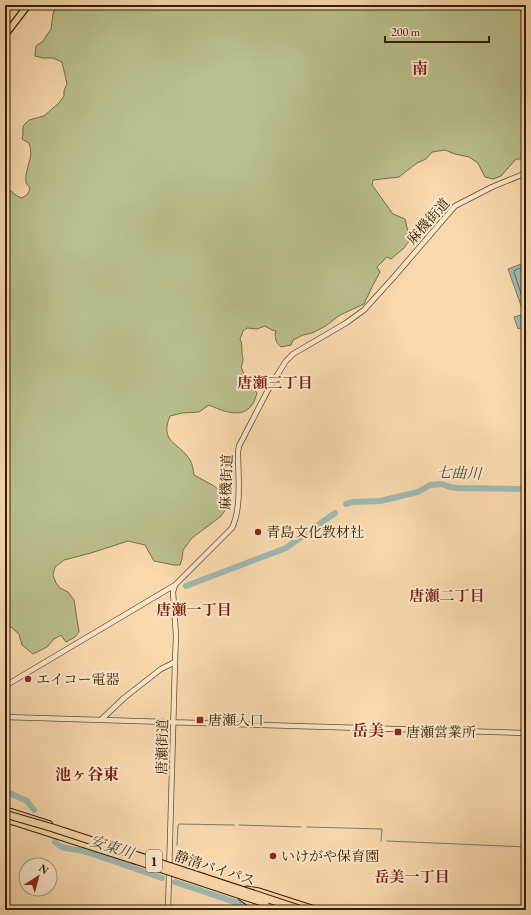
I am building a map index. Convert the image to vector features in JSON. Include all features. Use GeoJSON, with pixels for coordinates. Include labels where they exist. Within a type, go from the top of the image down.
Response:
{"type":"FeatureCollection","features":[{"type":"Feature","properties":{"kind":"highway","name":"1"},"geometry":{"type":"LineString","coordinates":[[5,810],[49,824],[69,833]]}},
{"type":"Feature","properties":{"kind":"highway","name":"1"},"geometry":{"type":"LineString","coordinates":[[5,813],[69,833],[169,869],[302,910]]}},
{"type":"Feature","properties":{"kind":"highway","name":"静清バイパス"},"geometry":{"type":"LineString","coordinates":[[5,813],[302,910]]}},
{"type":"Feature","properties":{"kind":"highway","name":"1"},"geometry":{"type":"LineString","coordinates":[[5,819],[100,850],[169,869]]}},
{"type":"Feature","properties":{"kind":"highway","name":"静清バイパス"},"geometry":{"type":"LineString","coordinates":[[5,819],[285,910]]}},
{"type":"Feature","properties":{"kind":"highway","name":"1"},"geometry":{"type":"LineString","coordinates":[[5,824],[79,846],[100,850]]}},
{"type":"Feature","properties":{"kind":"highway","name":"1"},"geometry":{"type":"LineString","coordinates":[[240,892],[255,891],[315,910]]}},
{"type":"Feature","properties":{"kind":"highway","name":"1"},"geometry":{"type":"LineString","coordinates":[[240,892],[285,910]]}},
{"type":"Feature","properties":{"kind":"highway","name":"1"},"geometry":{"type":"LineString","coordinates":[[240,892],[251,903],[273,910]]}},
{"type":"Feature","properties":{"kind":"main road"},"geometry":{"type":"LineString","coordinates":[[5,35],[28,5]]}},
{"type":"Feature","properties":{"kind":"street","name":"麻機街道"},"geometry":{"type":"LineString","coordinates":[[5,686],[175,585],[232,528],[238,507],[239,446],[269,388],[286,361],[293,354],[346,323],[364,310],[455,206],[492,187],[526,173]]}},
{"type":"Feature","properties":{"kind":"street","name":"唐瀬街道"},"geometry":{"type":"LineString","coordinates":[[168,910],[176,636],[173,592],[175,585]]}},
{"type":"Feature","properties":{"kind":"street"},"geometry":{"type":"LineString","coordinates":[[102,719],[124,698],[161,669],[175,662]]}},
{"type":"Feature","properties":{"kind":"street"},"geometry":{"type":"LineString","coordinates":[[5,717],[526,733]]}},
{"type":"Feature","properties":{"kind":"green space"},"geometry":{"type":"Polygon","coordinates":[[[58,5],[526,5],[526,155],[522,159],[516,159],[501,176],[493,179],[485,177],[478,163],[469,157],[445,150],[432,152],[426,159],[417,163],[399,177],[373,180],[372,185],[393,214],[405,219],[410,240],[404,248],[391,259],[387,257],[377,267],[380,272],[364,304],[340,315],[324,327],[293,340],[291,345],[281,347],[276,340],[276,331],[265,326],[257,329],[247,328],[243,331],[240,339],[242,344],[243,360],[241,367],[245,376],[257,393],[254,402],[249,408],[238,413],[231,413],[209,405],[199,412],[182,413],[170,416],[167,425],[169,437],[190,460],[194,475],[214,486],[226,496],[228,507],[220,517],[192,538],[183,550],[180,565],[154,561],[145,545],[128,541],[64,560],[55,567],[53,575],[60,588],[68,592],[74,600],[79,632],[75,637],[66,642],[61,635],[54,639],[47,647],[33,654],[22,645],[19,634],[11,627],[5,625],[5,186],[17,196],[22,198],[28,194],[30,188],[26,183],[26,173],[31,148],[29,143],[22,139],[23,126],[29,120],[44,116],[59,103],[64,96],[64,91],[67,84],[62,62],[53,58],[35,56],[36,46],[43,41],[51,29],[53,14],[58,5]]]}},
{"type":"Feature","properties":{"kind":"water"},"geometry":{"type":"Polygon","coordinates":[[[526,262],[526,326],[518,329],[514,317],[524,314],[508,269],[526,262]]]}},
{"type":"Feature","properties":{"kind":"waterway","name":"七曲川"},"geometry":{"type":"LineString","coordinates":[[346,504],[352,502],[380,501],[418,492],[430,485],[442,484],[457,488],[526,489]]}},
{"type":"Feature","properties":{"kind":"waterway","name":"七曲川"},"geometry":{"type":"LineString","coordinates":[[186,586],[286,548],[335,513]]}},
{"type":"Feature","properties":{"kind":"waterway","name":"安東川"},"geometry":{"type":"LineString","coordinates":[[5,791],[27,801],[34,810]]}},
{"type":"Feature","properties":{"kind":"waterway"},"geometry":{"type":"LineString","coordinates":[[177,845],[179,824],[234,825]]}},
{"type":"Feature","properties":{"kind":"waterway"},"geometry":{"type":"LineString","coordinates":[[239,825],[301,827]]}},
{"type":"Feature","properties":{"kind":"waterway"},"geometry":{"type":"LineString","coordinates":[[307,827],[382,829],[381,841]]}},
{"type":"Feature","properties":{"kind":"waterway"},"geometry":{"type":"LineString","coordinates":[[387,841],[526,847]]}},
{"type":"Feature","properties":{"kind":"waterway","name":"安東川"},"geometry":{"type":"LineString","coordinates":[[55,842],[62,847],[93,854],[162,878]]}},
{"type":"Feature","properties":{"kind":"waterway"},"geometry":{"type":"LineString","coordinates":[[176,865],[177,851]]}},
{"type":"Feature","properties":{"kind":"waterway","name":"安東川"},"geometry":{"type":"LineString","coordinates":[[175,882],[259,910]]}},
{"type":"Feature","properties":{"kind":"place","name":"青島文化教材社"},"geometry":{"type":"Point","coordinates":[258,532]}},
{"type":"Feature","properties":{"kind":"place","name":"エイコー電器"},"geometry":{"type":"Point","coordinates":[28,679]}},
{"type":"Feature","properties":{"kind":"place","name":"唐瀬入口"},"geometry":{"type":"Point","coordinates":[200,720]}},
{"type":"Feature","properties":{"kind":"place","name":"唐瀬営業所"},"geometry":{"type":"Point","coordinates":[398,732]}},
{"type":"Feature","properties":{"kind":"place","name":"いけがや保育園"},"geometry":{"type":"Point","coordinates":[273,856]}},
{"type":"Feature","properties":{"kind":"district","name":"南"},"geometry":{"type":"Point","coordinates":[420,68]}},
{"type":"Feature","properties":{"kind":"district","name":"唐瀬三丁目"},"geometry":{"type":"Point","coordinates":[275,383]}},
{"type":"Feature","properties":{"kind":"district","name":"唐瀬二丁目"},"geometry":{"type":"Point","coordinates":[447,596]}},
{"type":"Feature","properties":{"kind":"district","name":"唐瀬一丁目"},"geometry":{"type":"Point","coordinates":[194,610]}},
{"type":"Feature","properties":{"kind":"district","name":"岳美"},"geometry":{"type":"Point","coordinates":[368,730]}},
{"type":"Feature","properties":{"kind":"district","name":"池ヶ谷東"},"geometry":{"type":"Point","coordinates":[87,774]}},
{"type":"Feature","properties":{"kind":"district","name":"岳美一丁目"},"geometry":{"type":"Point","coordinates":[412,877]}}]}
